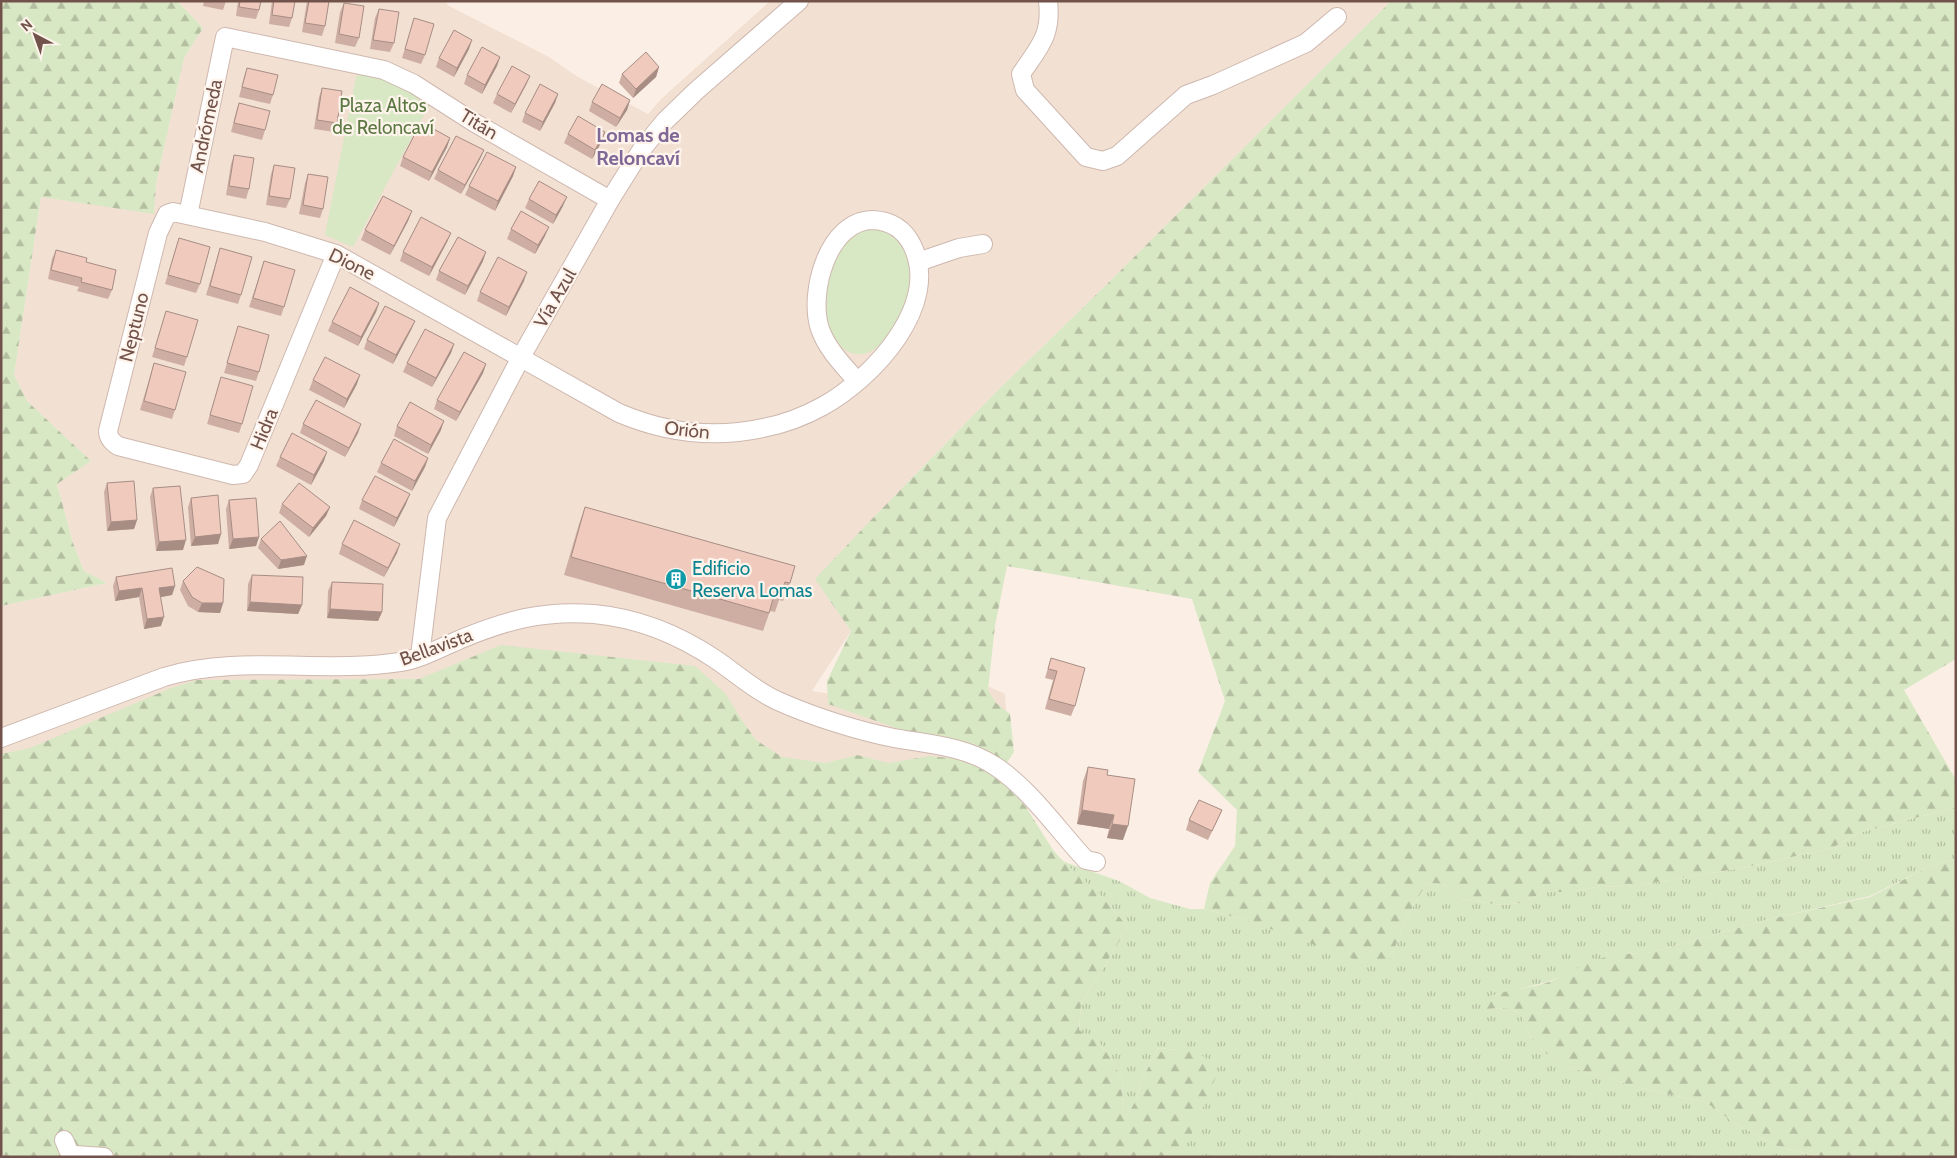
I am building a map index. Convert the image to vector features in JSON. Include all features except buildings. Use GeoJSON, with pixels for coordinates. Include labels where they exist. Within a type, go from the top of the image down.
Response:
{"type":"FeatureCollection","features":[{"type":"Feature","properties":{"kind":"street","name":"Vía Azul"},"geometry":{"type":"LineString","coordinates":[[420,656],[437,518],[521,357],[610,200],[642,150],[670,116],[799,1]]}},
{"type":"Feature","properties":{"kind":"street"},"geometry":{"type":"LineString","coordinates":[[1048,1],[1050,19],[1046,36],[1020,74],[1025,90],[1086,157],[1103,161],[1117,156],[1186,94],[1213,85],[1306,43],[1337,17]]}},
{"type":"Feature","properties":{"kind":"street","name":"Titán"},"geometry":{"type":"LineString","coordinates":[[225,37],[384,70],[414,84],[475,122],[610,200]]}},
{"type":"Feature","properties":{"kind":"street","name":"Andrómeda"},"geometry":{"type":"LineString","coordinates":[[188,215],[225,37]]}},
{"type":"Feature","properties":{"kind":"street","name":"Dione"},"geometry":{"type":"LineString","coordinates":[[167,214],[173,212],[265,232],[336,254],[521,357]]}},
{"type":"Feature","properties":{"kind":"street","name":"Neptuno"},"geometry":{"type":"LineString","coordinates":[[111,441],[108,436],[108,430],[158,233],[167,214]]}},
{"type":"Feature","properties":{"kind":"street","name":"Orión"},"geometry":{"type":"LineString","coordinates":[[521,357],[619,412],[659,428],[700,434],[744,431],[785,422],[824,406],[857,381],[894,344],[912,314],[918,294],[918,262],[911,242],[898,227],[887,222],[870,220],[859,223],[840,237],[824,262],[818,280],[816,296],[818,322],[828,346],[857,381]]}},
{"type":"Feature","properties":{"kind":"street"},"geometry":{"type":"LineString","coordinates":[[918,262],[959,248],[983,244]]}},
{"type":"Feature","properties":{"kind":"street","name":"Hidra"},"geometry":{"type":"LineString","coordinates":[[111,441],[118,446],[232,475],[243,474],[249,465],[336,254]]}},
{"type":"Feature","properties":{"kind":"street","name":"Bellavista"},"geometry":{"type":"LineString","coordinates":[[1,738],[164,677],[192,670],[271,666],[362,666],[402,662],[487,628],[529,616],[573,613],[596,614],[624,619],[669,633],[694,646],[778,701],[854,728],[967,752],[994,766],[1019,786],[1086,860],[1096,862]]}},
{"type":"Feature","properties":{"kind":"street"},"geometry":{"type":"LineString","coordinates":[[64,1140],[69,1152],[75,1155],[104,1157]]}},
{"type":"Feature","properties":{"kind":"shaded area"},"geometry":{"type":"Polygon","coordinates":[[[177,1],[445,1],[449,6],[549,57],[578,77],[648,114],[661,99],[770,1],[1391,1],[999,389],[816,579],[851,631],[812,691],[920,708],[979,682],[1005,694],[1007,728],[995,767],[1,1157],[1,606],[107,583],[84,571],[73,543],[57,483],[91,461],[27,401],[14,375],[41,197],[154,213],[156,184],[184,58],[203,28],[177,1]]]}},
{"type":"Feature","properties":{"kind":"green space"},"geometry":{"type":"Polygon","coordinates":[[[1,1],[177,1],[203,28],[184,58],[156,184],[154,214],[41,197],[14,375],[27,401],[91,461],[57,484],[73,543],[84,571],[107,583],[1,606],[1,1]]]}},
{"type":"Feature","properties":{"kind":"green space"},"geometry":{"type":"Polygon","coordinates":[[[1391,1],[1956,1],[1956,659],[1904,690],[1956,780],[1956,807],[1859,833],[1832,848],[1747,867],[1627,887],[1600,886],[1573,892],[1545,892],[1520,903],[1501,905],[1460,899],[1445,885],[1437,883],[1426,884],[1404,922],[1392,956],[1378,968],[1249,921],[1204,909],[1210,883],[1235,846],[1237,810],[1198,772],[1225,701],[1192,599],[1007,566],[995,626],[988,690],[996,703],[1010,714],[1014,752],[1006,764],[973,744],[899,729],[828,704],[827,681],[851,631],[815,579],[999,389],[1391,1]]]}},
{"type":"Feature","properties":{"kind":"green space","name":"Plaza Altos de Reloncaví"},"geometry":{"type":"Polygon","coordinates":[[[370,73],[402,86],[431,104],[353,247],[325,235],[356,76],[370,73]]]}},
{"type":"Feature","properties":{"kind":"green space"},"geometry":{"type":"Polygon","coordinates":[[[880,228],[894,235],[903,247],[909,268],[910,290],[902,314],[889,335],[873,350],[865,354],[857,354],[843,348],[829,329],[825,307],[825,291],[828,276],[842,248],[852,238],[865,231],[880,228]]]}},
{"type":"Feature","properties":{"kind":"green space"},"geometry":{"type":"Polygon","coordinates":[[[501,645],[695,666],[725,693],[756,740],[782,757],[826,763],[857,755],[888,763],[930,756],[975,761],[993,770],[1026,807],[1053,850],[1101,896],[1128,927],[1081,1004],[1079,1030],[1099,1042],[1122,1079],[1123,1114],[1125,1119],[1135,1102],[1143,1078],[1158,1048],[1194,1050],[1207,1059],[1218,1072],[1180,1157],[1,1157],[1,754],[30,748],[171,688],[197,680],[419,679],[501,645]]]}},
{"type":"Feature","properties":{"kind":"green space"},"geometry":{"type":"Polygon","coordinates":[[[1956,807],[1956,859],[1926,868],[1870,896],[1766,920],[1648,953],[1628,953],[1547,982],[1490,996],[1486,1009],[1506,1008],[1517,1012],[1523,1018],[1530,1037],[1544,1052],[1569,1067],[1637,1087],[1707,1103],[1733,1122],[1777,1146],[1821,1157],[1180,1157],[1183,1149],[1194,1050],[1158,1048],[1143,1078],[1135,1102],[1125,1119],[1123,1114],[1122,1079],[1099,1042],[1079,1031],[1081,1004],[1128,927],[1101,896],[1062,861],[1119,881],[1150,898],[1190,909],[1204,909],[1249,921],[1303,939],[1392,956],[1404,922],[1426,884],[1437,883],[1445,885],[1460,899],[1501,905],[1520,903],[1545,892],[1573,892],[1600,886],[1627,887],[1747,867],[1832,848],[1859,833],[1956,807]]]}},
{"type":"Feature","properties":{"kind":"green space"},"geometry":{"type":"Polygon","coordinates":[[[1956,859],[1956,1157],[1821,1157],[1777,1146],[1733,1122],[1707,1103],[1637,1087],[1569,1067],[1544,1052],[1530,1037],[1523,1019],[1517,1012],[1506,1008],[1486,1009],[1480,1001],[1504,992],[1546,983],[1592,961],[1605,957],[1648,953],[1766,920],[1870,897],[1926,868],[1956,859]]]}},
{"type":"Feature","properties":{"kind":"place","name":"Edificio Reserva Lomas"},"geometry":{"type":"Point","coordinates":[676,579]}},
{"type":"Feature","properties":{"kind":"district","name":"Lomas de Reloncaví"},"geometry":{"type":"Point","coordinates":[638,146]}}]}
